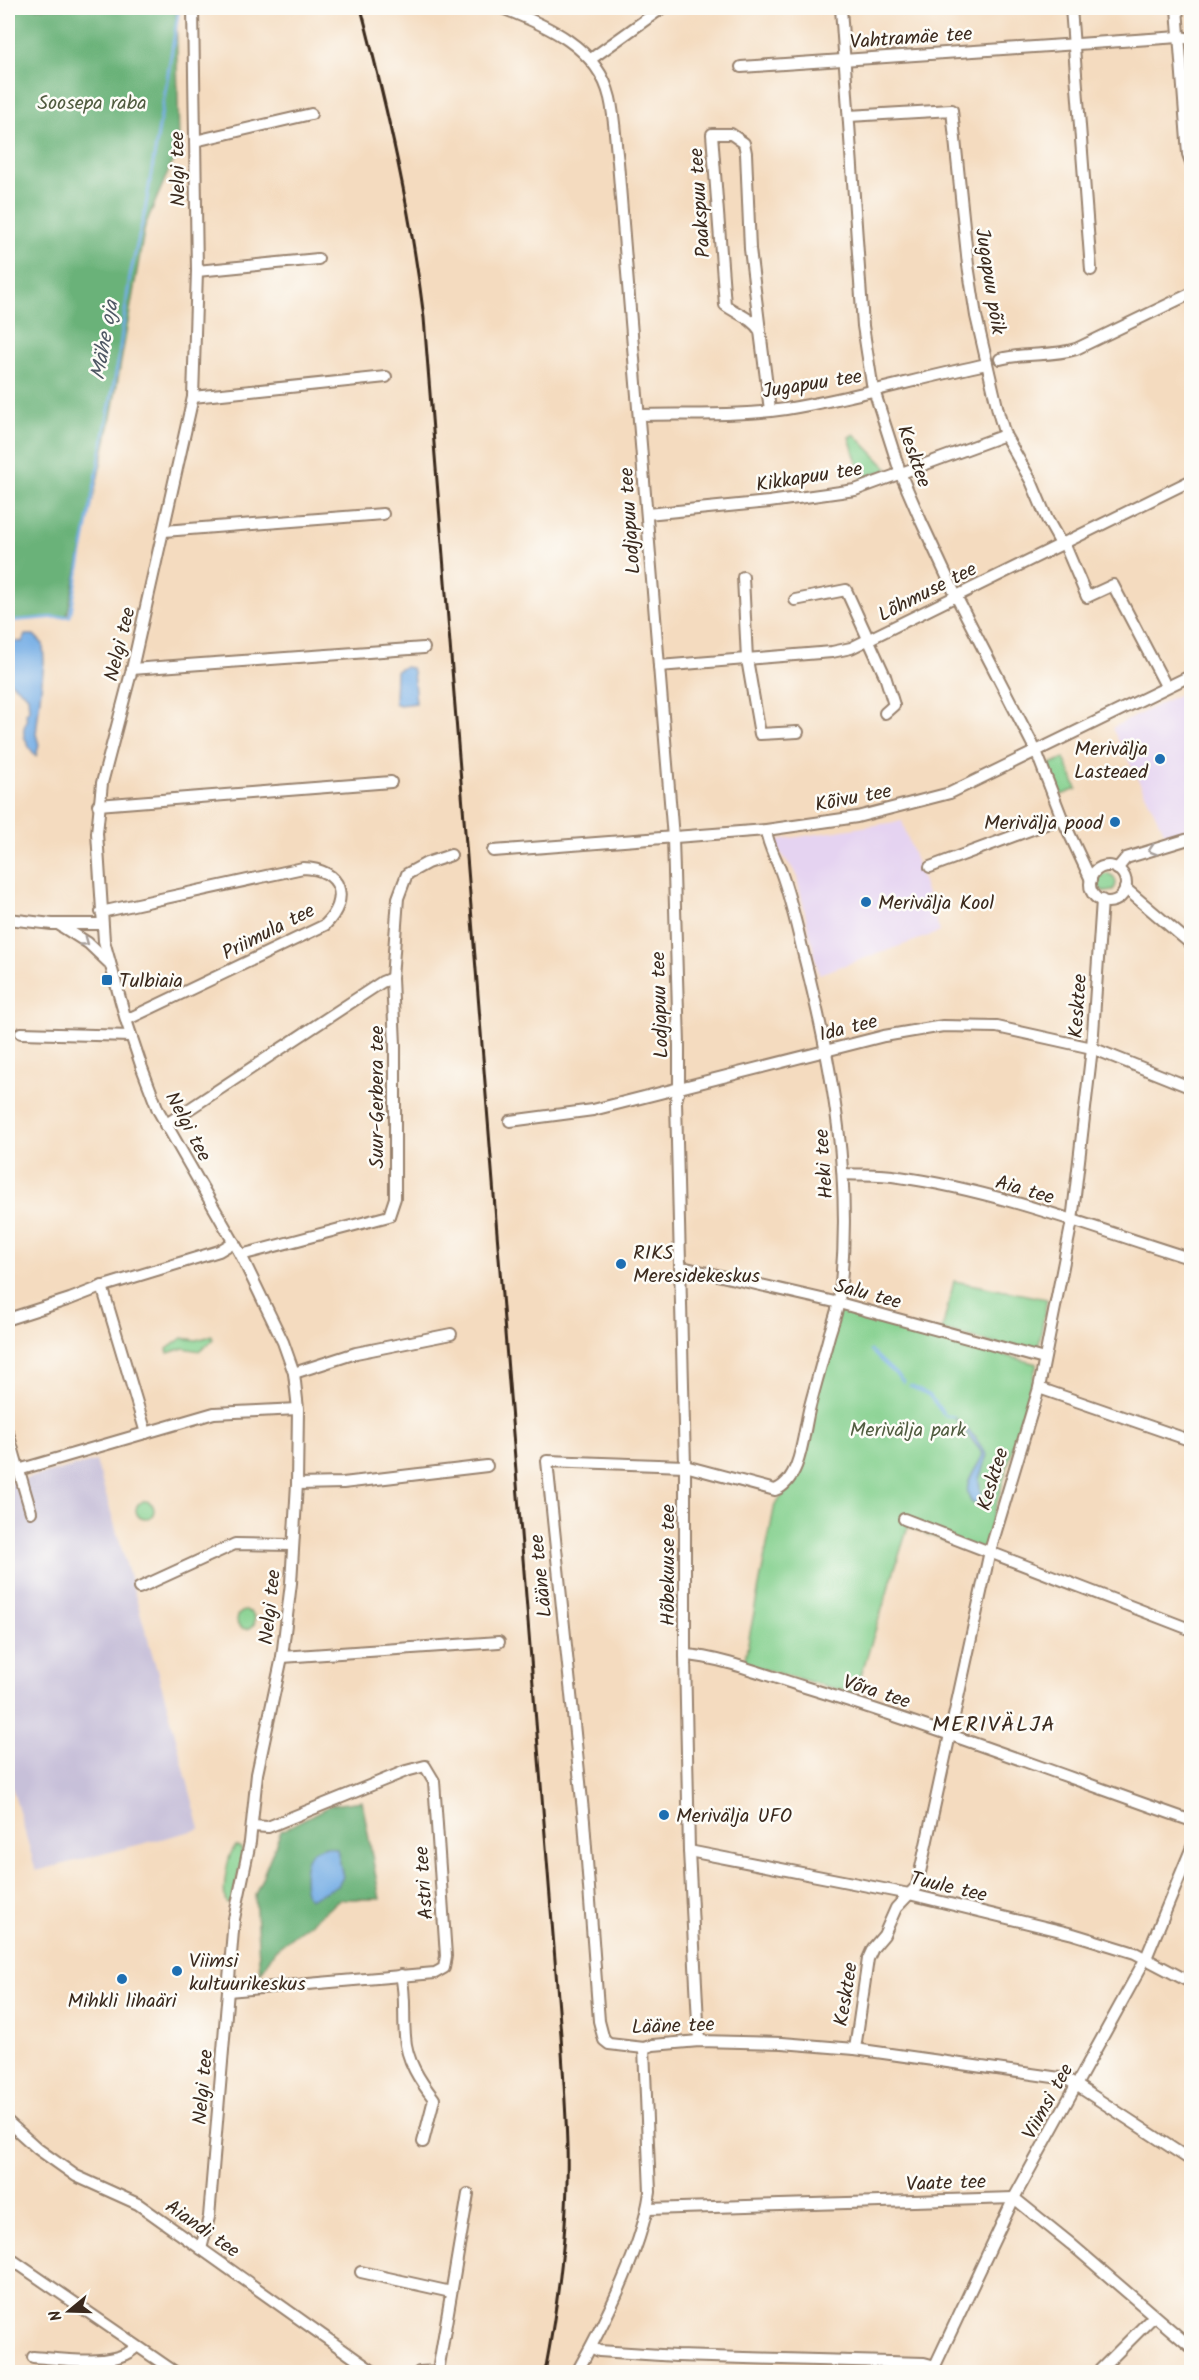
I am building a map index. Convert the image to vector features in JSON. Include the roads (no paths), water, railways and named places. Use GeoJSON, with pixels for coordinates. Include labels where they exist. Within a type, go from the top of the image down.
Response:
{"type":"FeatureCollection","features":[{"type":"Feature","properties":{"kind":"street","name":"Nelgi tee"},"geometry":{"type":"LineString","coordinates":[[193,8],[197,271],[193,397],[132,669],[102,783],[97,833],[101,912],[109,963],[131,1036],[158,1110],[234,1242],[283,1342],[294,1373],[298,1409],[297,1484],[282,1657],[257,1774],[250,1842],[236,1907],[209,2217],[201,2249]]}},
{"type":"Feature","properties":{"kind":"street","name":"Lodjapuu tee"},"geometry":{"type":"LineString","coordinates":[[502,8],[535,21],[566,39],[591,58],[610,97],[618,162],[673,838],[679,1089]]}},
{"type":"Feature","properties":{"kind":"street"},"geometry":{"type":"LineString","coordinates":[[591,58],[650,11],[662,8]]}},
{"type":"Feature","properties":{"kind":"street","name":"Kesktee"},"geometry":{"type":"LineString","coordinates":[[841,8],[863,326],[874,391],[901,475],[956,596],[1036,751],[1062,818],[1091,880]]}},
{"type":"Feature","properties":{"kind":"street"},"geometry":{"type":"LineString","coordinates":[[1071,8],[1091,270]]}},
{"type":"Feature","properties":{"kind":"street"},"geometry":{"type":"LineString","coordinates":[[1177,8],[1188,154],[1191,165]]}},
{"type":"Feature","properties":{"kind":"street","name":"Vahtramäe tee"},"geometry":{"type":"LineString","coordinates":[[741,67],[1074,43],[1179,37],[1191,39]]}},
{"type":"Feature","properties":{"kind":"street","name":"Jugapuu põik"},"geometry":{"type":"LineString","coordinates":[[849,116],[952,110],[968,265],[987,364],[1005,435],[1031,481],[1047,519],[1063,543],[1087,597],[1113,585],[1166,686]]}},
{"type":"Feature","properties":{"kind":"street"},"geometry":{"type":"LineString","coordinates":[[195,141],[311,114]]}},
{"type":"Feature","properties":{"kind":"street","name":"Paakspuu tee"},"geometry":{"type":"LineString","coordinates":[[760,331],[754,322],[738,315],[725,305],[712,134],[731,134],[744,143],[750,249],[770,410]]}},
{"type":"Feature","properties":{"kind":"street"},"geometry":{"type":"LineString","coordinates":[[197,271],[318,258]]}},
{"type":"Feature","properties":{"kind":"street"},"geometry":{"type":"LineString","coordinates":[[1000,359],[1013,355],[1064,353],[1076,349],[1191,293]]}},
{"type":"Feature","properties":{"kind":"street","name":"Jugapuu tee"},"geometry":{"type":"LineString","coordinates":[[639,415],[770,410],[874,391],[987,364]]}},
{"type":"Feature","properties":{"kind":"street"},"geometry":{"type":"LineString","coordinates":[[193,397],[386,377]]}},
{"type":"Feature","properties":{"kind":"street","name":"Kikkapuu tee"},"geometry":{"type":"LineString","coordinates":[[647,514],[769,502],[844,491],[901,475],[1005,435]]}},
{"type":"Feature","properties":{"kind":"street","name":"Lõhmuse tee"},"geometry":{"type":"LineString","coordinates":[[659,666],[832,652],[851,648],[1191,480]]}},
{"type":"Feature","properties":{"kind":"street"},"geometry":{"type":"LineString","coordinates":[[164,531],[383,514]]}},
{"type":"Feature","properties":{"kind":"street"},"geometry":{"type":"LineString","coordinates":[[743,577],[747,659],[760,734],[798,732]]}},
{"type":"Feature","properties":{"kind":"street"},"geometry":{"type":"LineString","coordinates":[[795,600],[846,590],[885,676],[894,705],[885,713]]}},
{"type":"Feature","properties":{"kind":"street"},"geometry":{"type":"LineString","coordinates":[[132,669],[424,648]]}},
{"type":"Feature","properties":{"kind":"street","name":"Kõivu tee"},"geometry":{"type":"LineString","coordinates":[[493,851],[766,830],[857,818],[950,793],[1191,675]]}},
{"type":"Feature","properties":{"kind":"street"},"geometry":{"type":"LineString","coordinates":[[98,806],[392,782]]}},
{"type":"Feature","properties":{"kind":"street"},"geometry":{"type":"LineString","coordinates":[[930,867],[1062,818]]}},
{"type":"Feature","properties":{"kind":"street","name":"Heki tee"},"geometry":{"type":"LineString","coordinates":[[686,1466],[775,1490],[785,1486],[794,1473],[839,1303],[844,1174],[837,1111],[826,1051],[787,893],[782,874],[768,842],[766,830]]}},
{"type":"Feature","properties":{"kind":"street"},"geometry":{"type":"LineString","coordinates":[[1117,869],[1126,858],[1191,838]]}},
{"type":"Feature","properties":{"kind":"street","name":"Suur-Gerbera tee"},"geometry":{"type":"LineString","coordinates":[[241,1255],[389,1216],[395,1198],[395,1045],[392,978],[398,898],[407,874],[427,863],[452,855]]}},
{"type":"Feature","properties":{"kind":"street","name":"Priimula tee"},"geometry":{"type":"LineString","coordinates":[[101,912],[303,868],[324,872],[331,877],[340,892],[338,910],[325,925],[126,1020]]}},
{"type":"Feature","properties":{"kind":"street"},"geometry":{"type":"LineString","coordinates":[[1101,868],[1117,869],[1124,877],[1123,893],[1115,900],[1102,900],[1092,891],[1093,875],[1101,868]]}},
{"type":"Feature","properties":{"kind":"street"},"geometry":{"type":"LineString","coordinates":[[1125,888],[1191,945]]}},
{"type":"Feature","properties":{"kind":"street","name":"Kesktee"},"geometry":{"type":"LineString","coordinates":[[855,2049],[868,1959],[873,1948],[884,1935],[896,1908],[917,1886],[990,1551],[1039,1388],[1072,1221],[1092,1048],[1102,900]]}},
{"type":"Feature","properties":{"kind":"street"},"geometry":{"type":"LineString","coordinates":[[8,919],[58,924],[102,924]]}},
{"type":"Feature","properties":{"kind":"street"},"geometry":{"type":"LineString","coordinates":[[58,924],[88,943],[109,963]]}},
{"type":"Feature","properties":{"kind":"street"},"geometry":{"type":"LineString","coordinates":[[165,1125],[382,982],[392,978]]}},
{"type":"Feature","properties":{"kind":"street","name":"Ida tee"},"geometry":{"type":"LineString","coordinates":[[510,1121],[592,1110],[884,1036],[943,1026],[997,1027],[1092,1048],[1191,1088]]}},
{"type":"Feature","properties":{"kind":"street"},"geometry":{"type":"LineString","coordinates":[[21,1033],[131,1036]]}},
{"type":"Feature","properties":{"kind":"street","name":"Hõbekuuse tee"},"geometry":{"type":"LineString","coordinates":[[679,1089],[676,1101],[686,1466],[685,1656],[689,1851],[699,2041]]}},
{"type":"Feature","properties":{"kind":"street","name":"Aia tee"},"geometry":{"type":"LineString","coordinates":[[844,1174],[896,1176],[946,1185],[1072,1221],[1191,1260]]}},
{"type":"Feature","properties":{"kind":"street"},"geometry":{"type":"LineString","coordinates":[[8,1319],[102,1286],[219,1251],[234,1242]]}},
{"type":"Feature","properties":{"kind":"street","name":"Salu tee"},"geometry":{"type":"LineString","coordinates":[[682,1267],[839,1303],[1044,1359]]}},
{"type":"Feature","properties":{"kind":"street"},"geometry":{"type":"LineString","coordinates":[[102,1286],[146,1433]]}},
{"type":"Feature","properties":{"kind":"street"},"geometry":{"type":"LineString","coordinates":[[294,1373],[356,1353],[450,1334]]}},
{"type":"Feature","properties":{"kind":"street"},"geometry":{"type":"LineString","coordinates":[[1039,1388],[1191,1441]]}},
{"type":"Feature","properties":{"kind":"street"},"geometry":{"type":"LineString","coordinates":[[13,1471],[214,1413],[298,1409]]}},
{"type":"Feature","properties":{"kind":"street"},"geometry":{"type":"LineString","coordinates":[[8,1433],[13,1471],[31,1512]]}},
{"type":"Feature","properties":{"kind":"street","name":"Lääne tee"},"geometry":{"type":"LineString","coordinates":[[686,1466],[547,1461],[584,1821],[599,2021],[604,2040],[609,2044],[644,2048],[653,2045],[699,2041],[782,2043],[855,2049],[1067,2079],[1191,2162]]}},
{"type":"Feature","properties":{"kind":"street"},"geometry":{"type":"LineString","coordinates":[[297,1484],[343,1483],[487,1466]]}},
{"type":"Feature","properties":{"kind":"street"},"geometry":{"type":"LineString","coordinates":[[904,1519],[1191,1630]]}},
{"type":"Feature","properties":{"kind":"street"},"geometry":{"type":"LineString","coordinates":[[139,1588],[235,1544],[293,1545]]}},
{"type":"Feature","properties":{"kind":"street"},"geometry":{"type":"LineString","coordinates":[[282,1657],[499,1642]]}},
{"type":"Feature","properties":{"kind":"street","name":"Võra tee"},"geometry":{"type":"LineString","coordinates":[[685,1656],[697,1656],[744,1669],[951,1734],[1191,1821]]}},
{"type":"Feature","properties":{"kind":"street","name":"Astri tee"},"geometry":{"type":"LineString","coordinates":[[228,1991],[435,1973],[444,1968],[446,1956],[434,1781],[425,1766],[406,1771],[268,1827],[252,1826]]}},
{"type":"Feature","properties":{"kind":"street","name":"Viimsi tee"},"geometry":{"type":"LineString","coordinates":[[933,2369],[1014,2198],[1146,1958],[1191,1847]]}},
{"type":"Feature","properties":{"kind":"street","name":"Tuule tee"},"geometry":{"type":"LineString","coordinates":[[689,1851],[909,1894],[1073,1934],[1146,1958],[1191,1983]]}},
{"type":"Feature","properties":{"kind":"street"},"geometry":{"type":"LineString","coordinates":[[401,1975],[405,1991],[405,2039],[417,2078],[434,2099],[423,2142]]}},
{"type":"Feature","properties":{"kind":"street"},"geometry":{"type":"LineString","coordinates":[[578,2373],[623,2280],[648,2209],[650,2192],[644,2048]]}},
{"type":"Feature","properties":{"kind":"street","name":"Aiandi tee"},"geometry":{"type":"LineString","coordinates":[[8,2122],[38,2149],[76,2176],[138,2204],[374,2373]]}},
{"type":"Feature","properties":{"kind":"street"},"geometry":{"type":"LineString","coordinates":[[419,2373],[438,2371],[468,2194]]}},
{"type":"Feature","properties":{"kind":"street","name":"Vaate tee"},"geometry":{"type":"LineString","coordinates":[[648,2209],[1014,2198],[1191,2348]]}},
{"type":"Feature","properties":{"kind":"street"},"geometry":{"type":"LineString","coordinates":[[8,2257],[175,2373]]}},
{"type":"Feature","properties":{"kind":"street"},"geometry":{"type":"LineString","coordinates":[[361,2272],[451,2292]]}},
{"type":"Feature","properties":{"kind":"street"},"geometry":{"type":"LineString","coordinates":[[1098,2373],[1154,2316]]}},
{"type":"Feature","properties":{"kind":"street"},"geometry":{"type":"LineString","coordinates":[[33,2357],[91,2360],[113,2358],[128,2354],[136,2347]]}},
{"type":"Feature","properties":{"kind":"street"},"geometry":{"type":"LineString","coordinates":[[591,2348],[599,2351],[676,2356],[924,2363],[933,2369]]}},
{"type":"Feature","properties":{"kind":"water"},"geometry":{"type":"Polygon","coordinates":[[[25,635],[34,635],[43,644],[44,662],[36,734],[39,745],[36,756],[24,735],[26,713],[29,710],[28,696],[8,680],[8,651],[13,641],[22,642],[25,635]]]}},
{"type":"Feature","properties":{"kind":"water"},"geometry":{"type":"Polygon","coordinates":[[[404,667],[411,668],[413,671],[416,703],[399,705],[395,703],[396,671],[404,667]]]}},
{"type":"Feature","properties":{"kind":"water"},"geometry":{"type":"Polygon","coordinates":[[[954,1417],[974,1436],[987,1455],[979,1479],[981,1499],[978,1503],[972,1503],[967,1490],[970,1478],[983,1454],[954,1417]]]}},
{"type":"Feature","properties":{"kind":"water"},"geometry":{"type":"Polygon","coordinates":[[[326,1846],[337,1849],[343,1877],[338,1886],[309,1899],[304,1882],[306,1861],[312,1852],[326,1846]]]}},
{"type":"Feature","properties":{"kind":"waterway","name":"Mähe oja"},"geometry":{"type":"LineString","coordinates":[[8,621],[70,616],[118,362],[130,276],[145,211],[179,8]]}},
{"type":"Feature","properties":{"kind":"waterway"},"geometry":{"type":"LineString","coordinates":[[871,1351],[904,1382]]}},
{"type":"Feature","properties":{"kind":"waterway"},"geometry":{"type":"LineString","coordinates":[[910,1386],[929,1395],[943,1413]]}},
{"type":"Feature","properties":{"kind":"waterway"},"geometry":{"type":"LineString","coordinates":[[945,1416],[954,1417]]}},
{"type":"Feature","properties":{"kind":"railway"},"geometry":{"type":"LineString","coordinates":[[361,8],[398,162],[424,318],[561,2035],[567,2145],[565,2231],[559,2288],[545,2372]]}},
{"type":"Feature","properties":{"kind":"place","name":"Merivälja Lasteaed"},"geometry":{"type":"Point","coordinates":[1160,759]}},
{"type":"Feature","properties":{"kind":"place","name":"Merivälja pood"},"geometry":{"type":"Point","coordinates":[1115,822]}},
{"type":"Feature","properties":{"kind":"place","name":"Merivälja Kool"},"geometry":{"type":"Point","coordinates":[866,902]}},
{"type":"Feature","properties":{"kind":"place","name":"Tulbiaia"},"geometry":{"type":"Point","coordinates":[107,980]}},
{"type":"Feature","properties":{"kind":"place","name":"RIKS Meresidekeskus"},"geometry":{"type":"Point","coordinates":[621,1264]}},
{"type":"Feature","properties":{"kind":"place","name":"Merivälja UFO"},"geometry":{"type":"Point","coordinates":[664,1815]}},
{"type":"Feature","properties":{"kind":"place","name":"Viimsi kultuurikeskus"},"geometry":{"type":"Point","coordinates":[177,1971]}},
{"type":"Feature","properties":{"kind":"place","name":"Mihkli lihaäri"},"geometry":{"type":"Point","coordinates":[122,1979]}},
{"type":"Feature","properties":{"kind":"district","name":"MERIVÄLJA"},"geometry":{"type":"Point","coordinates":[994,1723]}},
{"type":"Feature","properties":{"kind":"park label","name":"Soosepa raba"},"geometry":{"type":"Point","coordinates":[92,102]}},
{"type":"Feature","properties":{"kind":"park label","name":"Merivälja park"},"geometry":{"type":"Point","coordinates":[908,1429]}}]}
